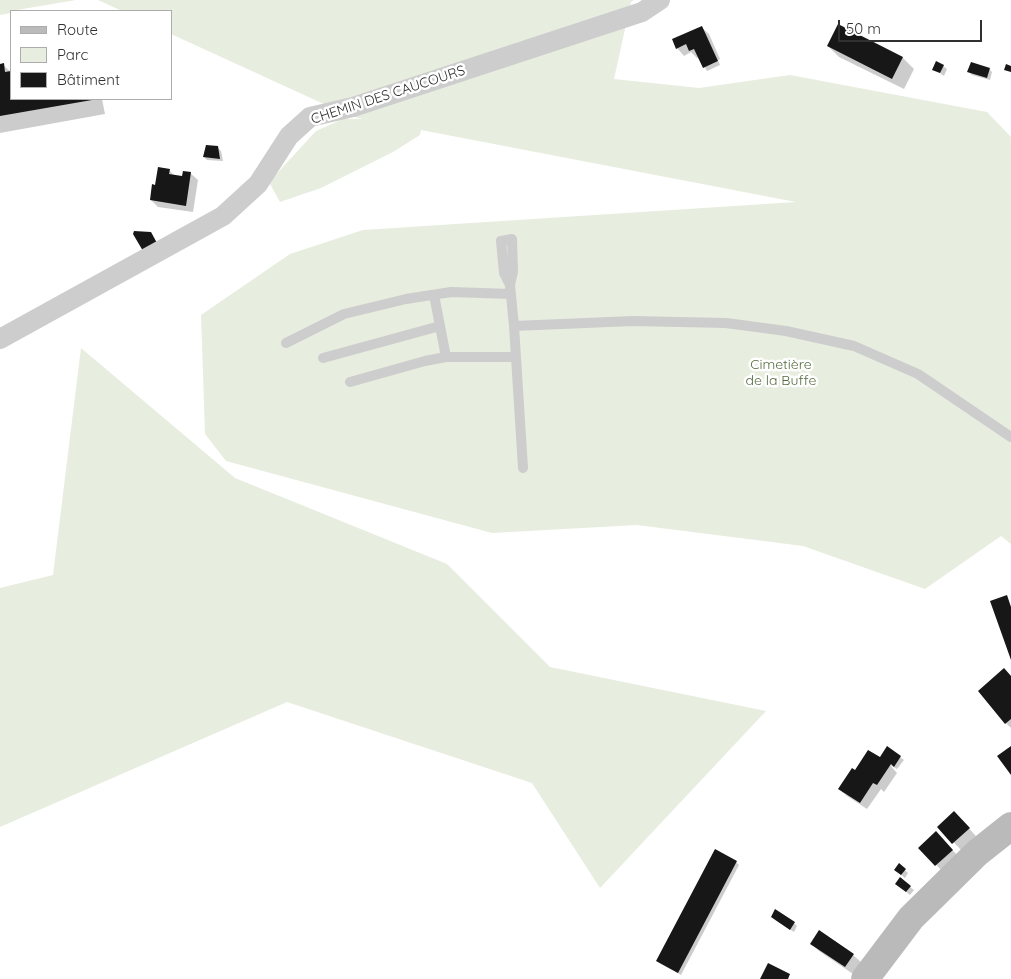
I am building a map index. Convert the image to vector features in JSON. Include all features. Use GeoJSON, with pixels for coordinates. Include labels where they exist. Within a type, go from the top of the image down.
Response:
{"type":"FeatureCollection","features":[{"type":"Feature","properties":{"kind":"main road"},"geometry":{"type":"LineString","coordinates":[[865,979],[911,918],[977,853],[1011,826]]}},
{"type":"Feature","properties":{"kind":"street","name":"CHEMIN DES CAUCOURS"},"geometry":{"type":"LineString","coordinates":[[0,339],[223,216],[258,184],[289,136],[310,117],[353,107],[642,12],[660,0]]}},
{"type":"Feature","properties":{"kind":"lane"},"geometry":{"type":"LineString","coordinates":[[286,343],[344,314],[406,299],[451,292],[511,290],[523,468]]}},
{"type":"Feature","properties":{"kind":"lane"},"geometry":{"type":"LineString","coordinates":[[434,295],[446,357]]}},
{"type":"Feature","properties":{"kind":"lane"},"geometry":{"type":"LineString","coordinates":[[514,326],[633,321],[726,323],[786,331],[854,346],[918,374],[1011,437]]}},
{"type":"Feature","properties":{"kind":"lane"},"geometry":{"type":"LineString","coordinates":[[323,358],[440,326]]}},
{"type":"Feature","properties":{"kind":"lane"},"geometry":{"type":"LineString","coordinates":[[350,382],[446,357],[516,357]]}},
{"type":"Feature","properties":{"kind":"green space"},"geometry":{"type":"Polygon","coordinates":[[[0,0],[76,0],[10,10],[10,13],[0,15],[0,0]]]}},
{"type":"Feature","properties":{"kind":"green space","name":"Cimetière de la Buffe"},"geometry":{"type":"Polygon","coordinates":[[[98,0],[634,0],[631,2],[614,79],[699,88],[790,75],[987,112],[1011,137],[1011,544],[1001,536],[925,589],[803,546],[637,525],[492,533],[226,461],[205,434],[201,315],[290,254],[363,230],[796,202],[421,130],[420,135],[393,152],[321,188],[280,202],[269,182],[316,131],[343,119],[363,119],[350,116],[172,34],[172,10],[120,10],[98,0]]]}},
{"type":"Feature","properties":{"kind":"green space"},"geometry":{"type":"Polygon","coordinates":[[[81,348],[235,478],[447,564],[550,667],[766,711],[600,888],[532,783],[287,702],[0,827],[0,588],[53,575],[81,348]]]}},
{"type":"Feature","properties":{"kind":"building"},"geometry":{"type":"Polygon","coordinates":[[[838,24],[903,57],[892,79],[827,46],[838,24]]]}},
{"type":"Feature","properties":{"kind":"building"},"geometry":{"type":"Polygon","coordinates":[[[702,26],[718,61],[703,68],[694,49],[689,51],[686,44],[676,49],[672,39],[702,26]]]}},
{"type":"Feature","properties":{"kind":"building"},"geometry":{"type":"Polygon","coordinates":[[[936,61],[944,65],[940,73],[932,70],[936,61]]]}},
{"type":"Feature","properties":{"kind":"building"},"geometry":{"type":"Polygon","coordinates":[[[971,62],[990,68],[987,78],[967,72],[971,62]]]}},
{"type":"Feature","properties":{"kind":"building"},"geometry":{"type":"Polygon","coordinates":[[[4,63],[5,72],[10,71],[10,100],[92,100],[0,116],[0,64],[4,63]]]}},
{"type":"Feature","properties":{"kind":"building"},"geometry":{"type":"Polygon","coordinates":[[[1006,64],[1011,66],[1011,72],[1004,70],[1006,64]]]}},
{"type":"Feature","properties":{"kind":"building"},"geometry":{"type":"Polygon","coordinates":[[[206,145],[218,146],[220,159],[203,157],[206,145]]]}},
{"type":"Feature","properties":{"kind":"building"},"geometry":{"type":"Polygon","coordinates":[[[158,167],[170,169],[169,174],[182,176],[183,171],[191,172],[186,206],[150,200],[152,184],[155,185],[158,167]]]}},
{"type":"Feature","properties":{"kind":"building"},"geometry":{"type":"Polygon","coordinates":[[[134,231],[151,232],[157,243],[143,251],[133,234],[134,231]]]}},
{"type":"Feature","properties":{"kind":"building"},"geometry":{"type":"Polygon","coordinates":[[[1007,595],[1011,607],[1011,660],[990,601],[1007,595]]]}},
{"type":"Feature","properties":{"kind":"building"},"geometry":{"type":"Polygon","coordinates":[[[1004,668],[1011,676],[1011,719],[1005,724],[978,691],[1004,668]]]}},
{"type":"Feature","properties":{"kind":"building"},"geometry":{"type":"Polygon","coordinates":[[[887,746],[901,756],[894,767],[891,764],[877,785],[873,783],[860,803],[838,789],[852,768],[855,770],[868,750],[880,757],[887,746]]]}},
{"type":"Feature","properties":{"kind":"building"},"geometry":{"type":"Polygon","coordinates":[[[1011,746],[1011,775],[997,756],[1011,746]]]}},
{"type":"Feature","properties":{"kind":"building"},"geometry":{"type":"Polygon","coordinates":[[[954,811],[970,828],[952,844],[937,827],[954,811]]]}},
{"type":"Feature","properties":{"kind":"building"},"geometry":{"type":"Polygon","coordinates":[[[936,831],[953,850],[935,866],[918,848],[936,831]]]}},
{"type":"Feature","properties":{"kind":"building"},"geometry":{"type":"Polygon","coordinates":[[[715,849],[737,861],[678,973],[656,961],[715,849]]]}},
{"type":"Feature","properties":{"kind":"building"},"geometry":{"type":"Polygon","coordinates":[[[899,863],[906,869],[901,875],[894,870],[899,863]]]}},
{"type":"Feature","properties":{"kind":"building"},"geometry":{"type":"Polygon","coordinates":[[[900,877],[911,886],[906,892],[895,884],[900,877]]]}},
{"type":"Feature","properties":{"kind":"building"},"geometry":{"type":"Polygon","coordinates":[[[775,909],[795,922],[790,930],[771,917],[775,909]]]}},
{"type":"Feature","properties":{"kind":"building"},"geometry":{"type":"Polygon","coordinates":[[[819,930],[854,954],[845,967],[810,944],[819,930]]]}},
{"type":"Feature","properties":{"kind":"building"},"geometry":{"type":"Polygon","coordinates":[[[768,963],[790,974],[788,979],[760,979],[768,963]]]}}]}
